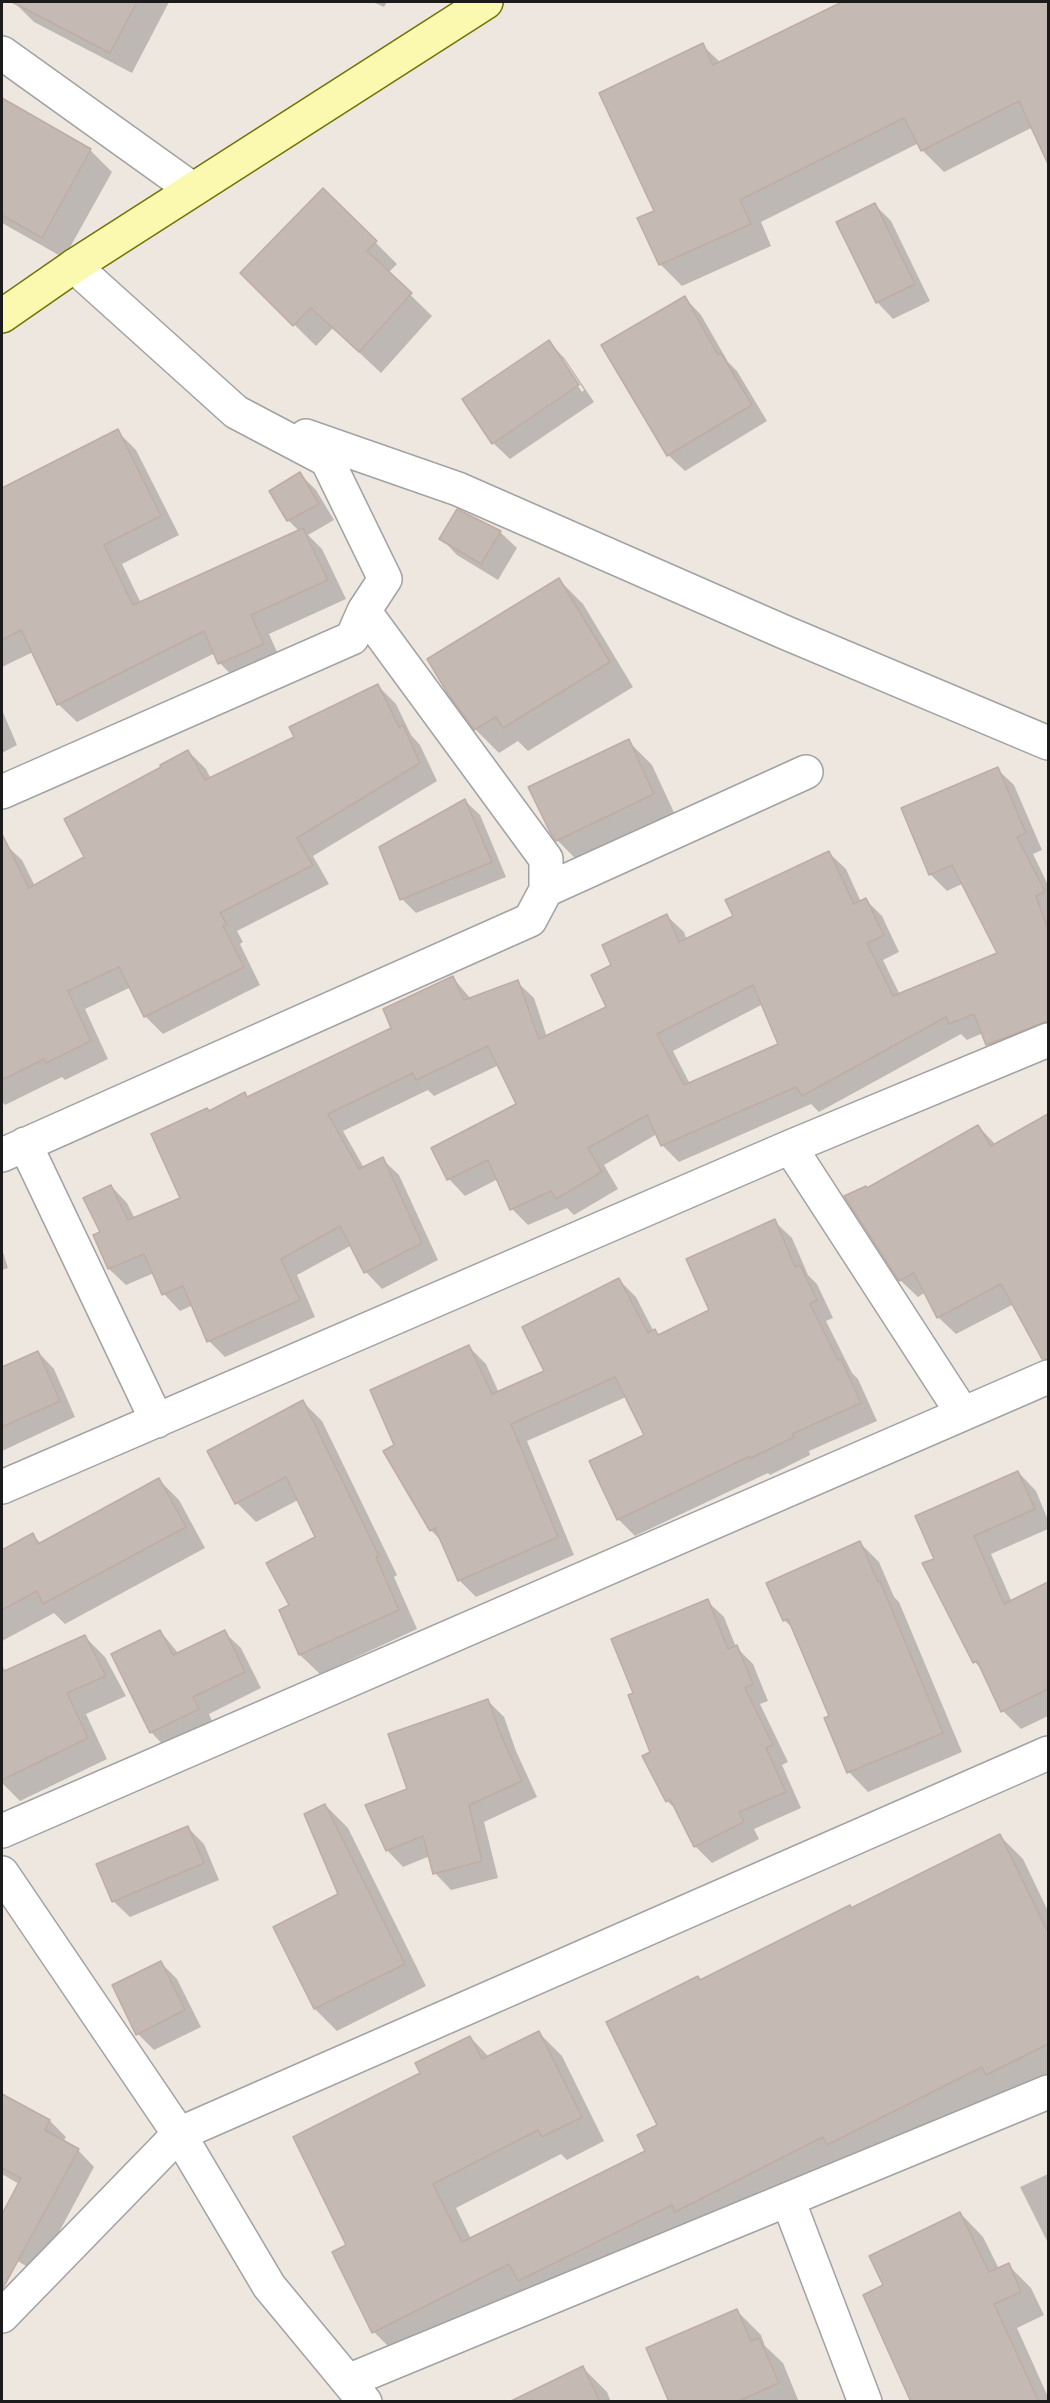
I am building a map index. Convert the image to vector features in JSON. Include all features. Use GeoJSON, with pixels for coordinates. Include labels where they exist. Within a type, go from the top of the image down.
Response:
{"type":"FeatureCollection","features":[{"type":"Feature","properties":{"kind":"street"},"geometry":{"type":"LineString","coordinates":[[2,316],[74,266],[477,5]]}},
{"type":"Feature","properties":{"kind":"street"},"geometry":{"type":"LineString","coordinates":[[2,53],[192,189]]}},
{"type":"Feature","properties":{"kind":"street"},"geometry":{"type":"LineString","coordinates":[[2,792],[351,638],[364,611],[385,579],[327,460],[236,412],[74,266]]}},
{"type":"Feature","properties":{"kind":"street"},"geometry":{"type":"LineString","coordinates":[[236,412],[458,489],[784,632],[1048,743]]}},
{"type":"Feature","properties":{"kind":"street"},"geometry":{"type":"LineString","coordinates":[[157,1420],[13,1149],[530,920],[546,890],[546,859],[364,611]]}},
{"type":"Feature","properties":{"kind":"street"},"geometry":{"type":"LineString","coordinates":[[546,890],[806,772]]}},
{"type":"Feature","properties":{"kind":"street"},"geometry":{"type":"LineString","coordinates":[[2,1487],[790,1148],[1048,1040]]}},
{"type":"Feature","properties":{"kind":"street"},"geometry":{"type":"LineString","coordinates":[[790,1148],[963,1414]]}},
{"type":"Feature","properties":{"kind":"street"},"geometry":{"type":"LineString","coordinates":[[2,1831],[1048,1377]]}},
{"type":"Feature","properties":{"kind":"street"},"geometry":{"type":"LineString","coordinates":[[2,2316],[179,2134],[1048,1753]]}},
{"type":"Feature","properties":{"kind":"street"},"geometry":{"type":"LineString","coordinates":[[2,1874],[179,2134],[269,2286],[357,2391],[788,2200],[1048,2092]]}},
{"type":"Feature","properties":{"kind":"street"},"geometry":{"type":"LineString","coordinates":[[788,2200],[865,2402]]}},
{"type":"Feature","properties":{"kind":"building"},"geometry":{"type":"Polygon","coordinates":[[[12,2],[137,2],[110,53],[12,2]]]}},
{"type":"Feature","properties":{"kind":"building"},"geometry":{"type":"Polygon","coordinates":[[[842,2],[1048,2],[1048,164],[1019,101],[921,151],[904,118],[740,200],[751,224],[659,265],[637,218],[654,211],[599,93],[703,43],[713,65],[842,2]]]}},
{"type":"Feature","properties":{"kind":"building"},"geometry":{"type":"Polygon","coordinates":[[[2,98],[91,149],[42,238],[2,215],[2,98]]]}},
{"type":"Feature","properties":{"kind":"building"},"geometry":{"type":"Polygon","coordinates":[[[323,188],[377,241],[367,251],[412,293],[359,352],[311,308],[293,326],[240,273],[323,188]]]}},
{"type":"Feature","properties":{"kind":"building"},"geometry":{"type":"Polygon","coordinates":[[[875,203],[915,284],[876,303],[836,222],[875,203]]]}},
{"type":"Feature","properties":{"kind":"building"},"geometry":{"type":"Polygon","coordinates":[[[685,296],[718,355],[721,353],[752,405],[667,456],[601,345],[685,296]]]}},
{"type":"Feature","properties":{"kind":"building"},"geometry":{"type":"Polygon","coordinates":[[[549,340],[579,385],[492,444],[462,399],[549,340]]]}},
{"type":"Feature","properties":{"kind":"building"},"geometry":{"type":"Polygon","coordinates":[[[118,429],[161,516],[104,545],[133,605],[303,528],[328,580],[251,615],[264,644],[218,664],[204,631],[57,705],[21,630],[2,640],[2,488],[118,429]]]}},
{"type":"Feature","properties":{"kind":"building"},"geometry":{"type":"Polygon","coordinates":[[[300,472],[319,504],[287,521],[269,491],[300,472]]]}},
{"type":"Feature","properties":{"kind":"building"},"geometry":{"type":"Polygon","coordinates":[[[457,509],[501,531],[481,564],[439,539],[457,509]]]}},
{"type":"Feature","properties":{"kind":"building"},"geometry":{"type":"Polygon","coordinates":[[[559,578],[610,662],[503,728],[496,717],[474,730],[448,694],[427,659],[559,578]]]}},
{"type":"Feature","properties":{"kind":"building"},"geometry":{"type":"Polygon","coordinates":[[[378,684],[399,727],[403,725],[420,763],[297,838],[313,865],[220,913],[227,924],[223,926],[244,967],[144,1017],[119,967],[68,991],[91,1041],[46,1063],[44,1059],[2,1080],[2,834],[29,888],[84,857],[64,819],[188,750],[205,780],[294,737],[289,727],[378,684]]]}},
{"type":"Feature","properties":{"kind":"building"},"geometry":{"type":"Polygon","coordinates":[[[629,739],[654,794],[556,841],[528,787],[629,739]]]}},
{"type":"Feature","properties":{"kind":"building"},"geometry":{"type":"Polygon","coordinates":[[[998,767],[1026,833],[1017,837],[1045,891],[1036,896],[1048,929],[1048,1021],[986,1045],[974,1014],[949,1024],[946,1017],[802,1096],[796,1087],[661,1146],[647,1115],[588,1148],[602,1172],[556,1199],[551,1191],[510,1210],[488,1160],[447,1180],[431,1148],[516,1104],[488,1046],[416,1080],[413,1073],[328,1114],[359,1169],[383,1157],[422,1243],[364,1273],[340,1226],[281,1259],[300,1300],[207,1342],[183,1286],[162,1295],[144,1254],[108,1269],[93,1235],[100,1232],[83,1198],[111,1185],[128,1220],[180,1198],[151,1134],[207,1108],[209,1111],[245,1092],[247,1097],[391,1028],[383,1009],[453,976],[464,1000],[518,980],[539,1039],[606,1007],[591,975],[611,965],[602,945],[667,914],[679,942],[733,916],[725,900],[829,851],[854,904],[866,898],[884,935],[867,943],[893,996],[997,953],[952,865],[929,875],[901,808],[998,767]],[[753,985],[657,1034],[684,1085],[778,1044],[753,985]]]}},
{"type":"Feature","properties":{"kind":"building"},"geometry":{"type":"Polygon","coordinates":[[[465,799],[492,862],[400,900],[379,847],[465,799]]]}},
{"type":"Feature","properties":{"kind":"building"},"geometry":{"type":"Polygon","coordinates":[[[1048,1114],[1048,1359],[1042,1359],[1001,1284],[937,1318],[914,1273],[899,1281],[844,1196],[866,1186],[867,1188],[978,1125],[991,1146],[1048,1114]]]}},
{"type":"Feature","properties":{"kind":"building"},"geometry":{"type":"Polygon","coordinates":[[[775,1219],[795,1267],[800,1265],[817,1300],[810,1304],[838,1360],[841,1359],[861,1403],[792,1434],[794,1437],[751,1458],[750,1456],[617,1520],[589,1461],[644,1435],[615,1377],[511,1424],[558,1537],[458,1581],[435,1528],[430,1531],[383,1451],[394,1445],[370,1390],[469,1345],[492,1394],[544,1371],[522,1327],[619,1278],[648,1333],[655,1329],[658,1335],[709,1310],[686,1259],[775,1219]]]}},
{"type":"Feature","properties":{"kind":"building"},"geometry":{"type":"Polygon","coordinates":[[[38,1351],[60,1401],[2,1427],[2,1367],[38,1351]]]}},
{"type":"Feature","properties":{"kind":"building"},"geometry":{"type":"Polygon","coordinates":[[[303,1400],[379,1556],[376,1557],[399,1610],[299,1655],[279,1610],[289,1605],[266,1563],[315,1537],[286,1477],[235,1504],[207,1451],[303,1400]]]}},
{"type":"Feature","properties":{"kind":"building"},"geometry":{"type":"Polygon","coordinates":[[[1018,1471],[1035,1509],[974,1536],[1004,1604],[1048,1582],[1048,1689],[1001,1712],[977,1661],[973,1663],[922,1563],[934,1559],[915,1516],[1018,1471]]]}},
{"type":"Feature","properties":{"kind":"building"},"geometry":{"type":"Polygon","coordinates":[[[159,1478],[186,1527],[43,1604],[37,1591],[2,1610],[2,1550],[33,1533],[38,1544],[159,1478]]]}},
{"type":"Feature","properties":{"kind":"building"},"geometry":{"type":"Polygon","coordinates":[[[860,1541],[878,1582],[880,1581],[943,1733],[847,1773],[824,1718],[829,1716],[788,1619],[783,1621],[766,1583],[860,1541]]]}},
{"type":"Feature","properties":{"kind":"building"},"geometry":{"type":"Polygon","coordinates":[[[708,1599],[728,1649],[737,1645],[753,1684],[745,1688],[773,1745],[766,1748],[786,1792],[739,1812],[744,1822],[694,1847],[670,1799],[666,1802],[642,1756],[650,1752],[628,1695],[633,1693],[611,1639],[708,1599]]]}},
{"type":"Feature","properties":{"kind":"building"},"geometry":{"type":"Polygon","coordinates":[[[160,1630],[173,1655],[225,1630],[245,1672],[193,1697],[199,1709],[150,1733],[111,1654],[160,1630]]]}},
{"type":"Feature","properties":{"kind":"building"},"geometry":{"type":"Polygon","coordinates":[[[85,1635],[106,1676],[67,1693],[88,1738],[2,1780],[2,1672],[85,1635]]]}},
{"type":"Feature","properties":{"kind":"building"},"geometry":{"type":"Polygon","coordinates":[[[488,1699],[500,1733],[522,1781],[469,1805],[482,1861],[433,1874],[423,1836],[386,1851],[365,1805],[407,1789],[388,1734],[488,1699]]]}},
{"type":"Feature","properties":{"kind":"building"},"geometry":{"type":"Polygon","coordinates":[[[325,1804],[405,1964],[314,2009],[273,1927],[338,1894],[304,1814],[325,1804]]]}},
{"type":"Feature","properties":{"kind":"building"},"geometry":{"type":"Polygon","coordinates":[[[188,1826],[204,1863],[112,1902],[96,1864],[188,1826]]]}},
{"type":"Feature","properties":{"kind":"building"},"geometry":{"type":"Polygon","coordinates":[[[1000,1834],[1048,1932],[1048,2044],[986,2075],[982,2067],[827,2145],[823,2137],[675,2212],[672,2205],[518,2281],[509,2264],[372,2333],[332,2252],[346,2245],[293,2137],[420,2073],[415,2063],[470,2036],[482,2059],[539,2031],[582,2117],[542,2137],[538,2130],[433,2184],[462,2242],[645,2151],[637,2135],[657,2125],[606,2022],[698,1976],[700,1980],[850,1905],[851,1908],[1000,1834]]]}},
{"type":"Feature","properties":{"kind":"building"},"geometry":{"type":"Polygon","coordinates":[[[161,1961],[185,2010],[136,2035],[112,1985],[161,1961]]]}},
{"type":"Feature","properties":{"kind":"building"},"geometry":{"type":"Polygon","coordinates":[[[2,2094],[50,2120],[45,2130],[79,2149],[2,2290],[2,2214],[21,2178],[2,2168],[2,2094]]]}},
{"type":"Feature","properties":{"kind":"building"},"geometry":{"type":"Polygon","coordinates":[[[960,2212],[989,2272],[1009,2263],[1021,2292],[994,2304],[1039,2402],[911,2402],[863,2295],[883,2285],[869,2256],[960,2212]]]}},
{"type":"Feature","properties":{"kind":"building"},"geometry":{"type":"Polygon","coordinates":[[[737,2309],[751,2341],[759,2338],[779,2383],[736,2402],[669,2402],[646,2348],[737,2309]]]}},
{"type":"Feature","properties":{"kind":"building"},"geometry":{"type":"Polygon","coordinates":[[[583,2366],[600,2402],[509,2402],[583,2366]]]}}]}
